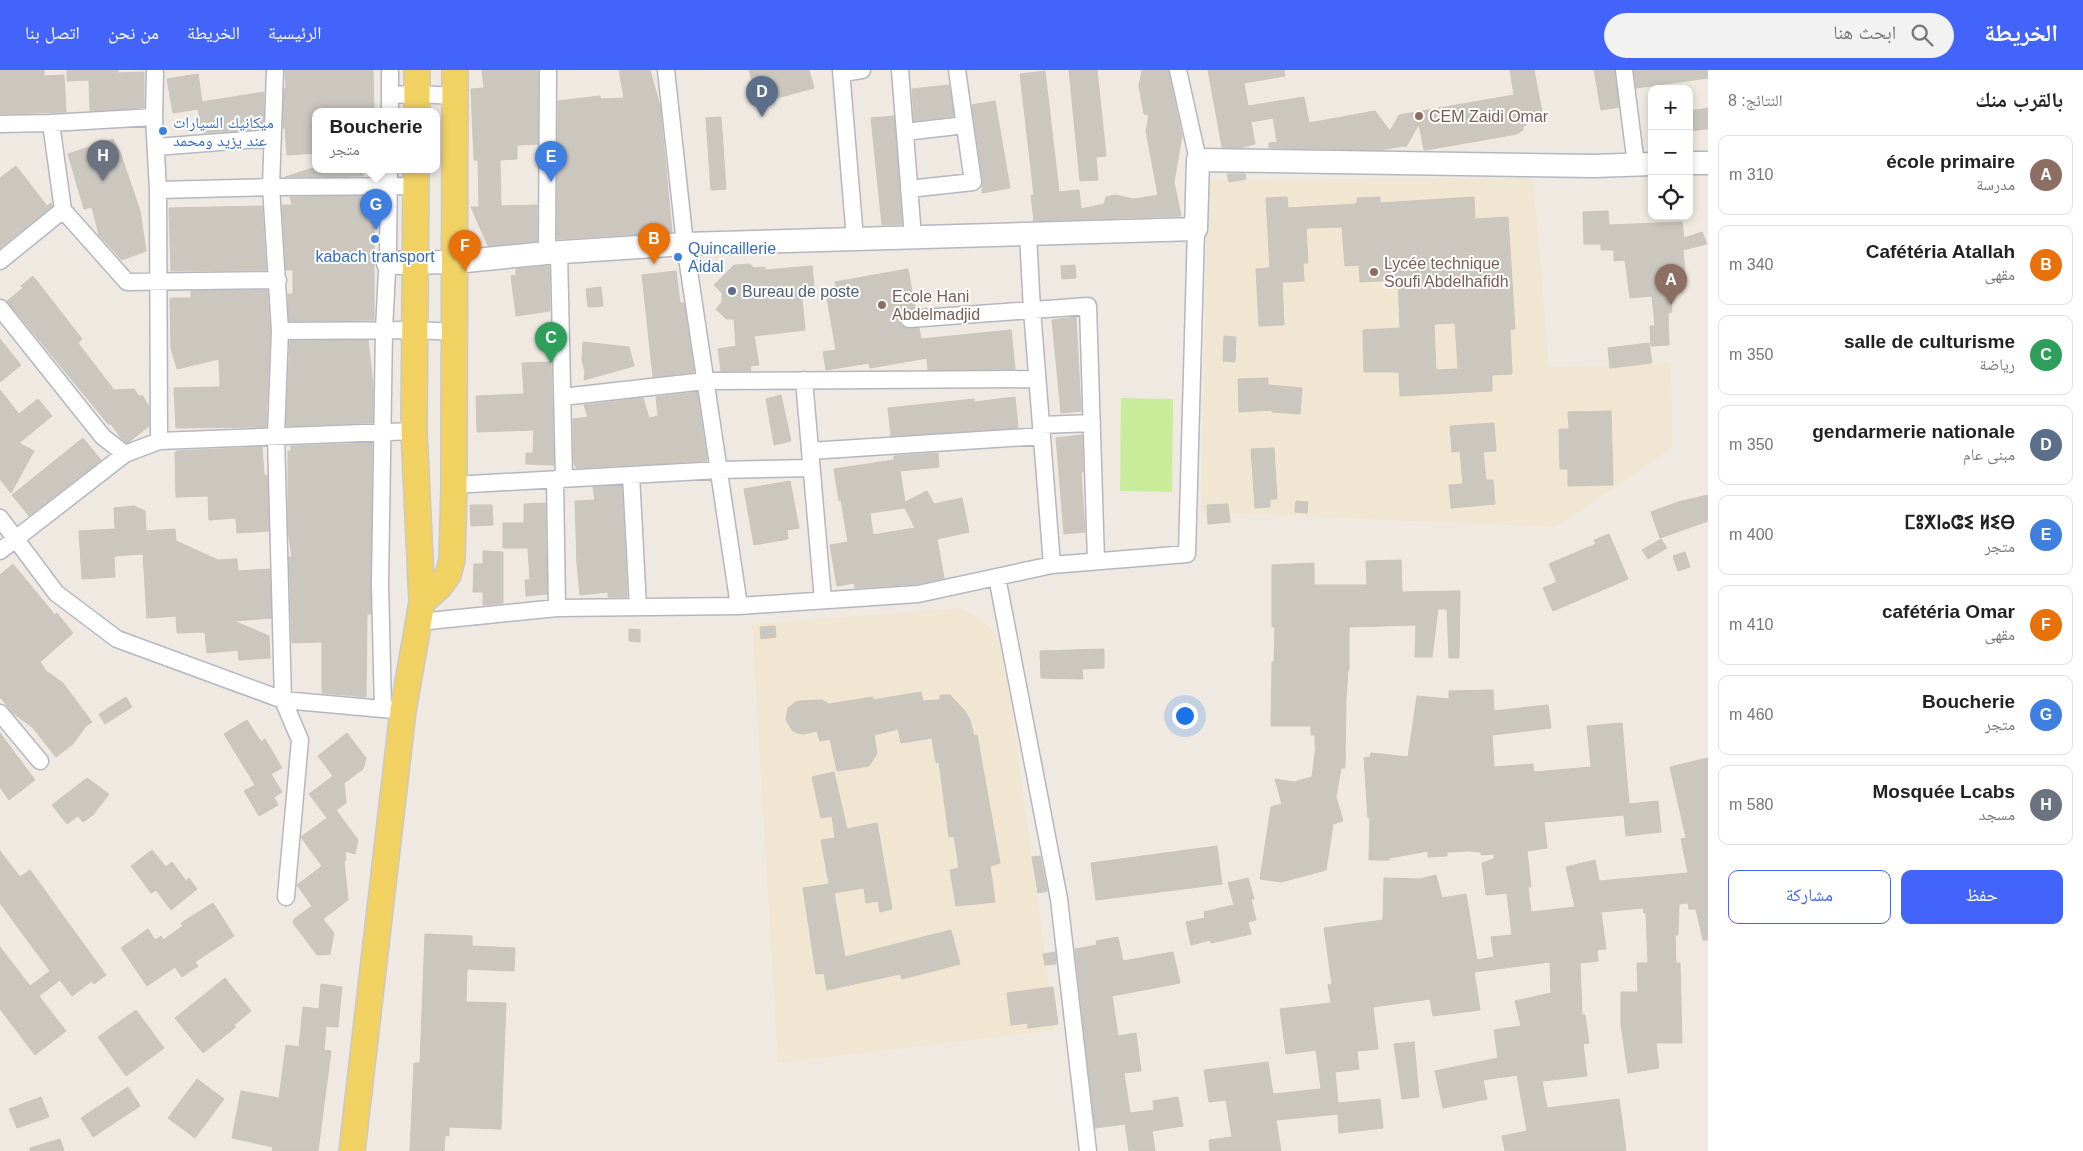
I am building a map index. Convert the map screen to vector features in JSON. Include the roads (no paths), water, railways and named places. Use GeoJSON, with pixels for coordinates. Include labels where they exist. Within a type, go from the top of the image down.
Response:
{"type":"FeatureCollection","features":[{"type":"Feature","properties":{"kind":"main road"},"geometry":{"type":"LineString","coordinates":[[420,612],[448,575],[452,560],[456,262],[455,70]]}},
{"type":"Feature","properties":{"kind":"main road"},"geometry":{"type":"LineString","coordinates":[[352,1151],[393,710],[420,612],[414,431],[416,178]]}},
{"type":"Feature","properties":{"kind":"main road"},"geometry":{"type":"LineString","coordinates":[[417,498],[454,490]]}},
{"type":"Feature","properties":{"kind":"street"},"geometry":{"type":"LineString","coordinates":[[155,70],[154,116],[158,190],[159,441]]}},
{"type":"Feature","properties":{"kind":"street"},"geometry":{"type":"LineString","coordinates":[[275,70],[271,187],[280,331],[276,436],[283,700],[300,740],[286,897]]}},
{"type":"Feature","properties":{"kind":"street"},"geometry":{"type":"LineString","coordinates":[[390,70],[390,103],[417,92],[455,96]]}},
{"type":"Feature","properties":{"kind":"street"},"geometry":{"type":"LineString","coordinates":[[548,70],[553,253],[562,398],[557,608]]}},
{"type":"Feature","properties":{"kind":"street"},"geometry":{"type":"LineString","coordinates":[[666,70],[685,244],[739,606]]}},
{"type":"Feature","properties":{"kind":"street"},"geometry":{"type":"LineString","coordinates":[[855,239],[841,71],[862,70]]}},
{"type":"Feature","properties":{"kind":"street"},"geometry":{"type":"LineString","coordinates":[[900,70],[913,237]]}},
{"type":"Feature","properties":{"kind":"street"},"geometry":{"type":"LineString","coordinates":[[909,189],[973,182],[957,70]]}},
{"type":"Feature","properties":{"kind":"street"},"geometry":{"type":"LineString","coordinates":[[420,612],[739,606],[918,594],[1052,564],[1187,554],[1198,160],[1178,70]]}},
{"type":"Feature","properties":{"kind":"street"},"geometry":{"type":"LineString","coordinates":[[1198,160],[1644,164],[1624,70]]}},
{"type":"Feature","properties":{"kind":"street"},"geometry":{"type":"LineString","coordinates":[[0,124],[51,123],[154,116]]}},
{"type":"Feature","properties":{"kind":"street"},"geometry":{"type":"LineString","coordinates":[[51,123],[64,210],[127,282],[278,280]]}},
{"type":"Feature","properties":{"kind":"street"},"geometry":{"type":"LineString","coordinates":[[905,132],[965,124]]}},
{"type":"Feature","properties":{"kind":"street"},"geometry":{"type":"LineString","coordinates":[[156,147],[273,138]]}},
{"type":"Feature","properties":{"kind":"street"},"geometry":{"type":"LineString","coordinates":[[1693,163],[1708,163]]}},
{"type":"Feature","properties":{"kind":"street"},"geometry":{"type":"LineString","coordinates":[[0,518],[56,592],[117,639],[283,700],[393,710],[380,584],[384,330],[388,263],[389,173]]}},
{"type":"Feature","properties":{"kind":"street"},"geometry":{"type":"LineString","coordinates":[[158,190],[389,186],[416,178]]}},
{"type":"Feature","properties":{"kind":"street"},"geometry":{"type":"LineString","coordinates":[[0,261],[64,210]]}},
{"type":"Feature","properties":{"kind":"street"},"geometry":{"type":"LineString","coordinates":[[388,263],[456,262],[685,244],[1196,229]]}},
{"type":"Feature","properties":{"kind":"street"},"geometry":{"type":"LineString","coordinates":[[1028,234],[1037,379],[1052,564]]}},
{"type":"Feature","properties":{"kind":"street"},"geometry":{"type":"LineString","coordinates":[[909,318],[1088,306],[1096,561]]}},
{"type":"Feature","properties":{"kind":"street"},"geometry":{"type":"LineString","coordinates":[[0,308],[102,437],[125,454]]}},
{"type":"Feature","properties":{"kind":"street"},"geometry":{"type":"LineString","coordinates":[[280,331],[416,330],[455,332]]}},
{"type":"Feature","properties":{"kind":"street"},"geometry":{"type":"LineString","coordinates":[[562,398],[705,381],[1037,379]]}},
{"type":"Feature","properties":{"kind":"street"},"geometry":{"type":"LineString","coordinates":[[804,380],[823,600]]}},
{"type":"Feature","properties":{"kind":"street"},"geometry":{"type":"LineString","coordinates":[[810,451],[1041,431],[1092,423]]}},
{"type":"Feature","properties":{"kind":"street"},"geometry":{"type":"LineString","coordinates":[[0,551],[125,454],[159,441],[414,431]]}},
{"type":"Feature","properties":{"kind":"street"},"geometry":{"type":"LineString","coordinates":[[454,490],[559,478],[719,470],[811,468]]}},
{"type":"Feature","properties":{"kind":"street"},"geometry":{"type":"LineString","coordinates":[[631,475],[638,607]]}},
{"type":"Feature","properties":{"kind":"street"},"geometry":{"type":"LineString","coordinates":[[996,577],[1060,899],[1088,1151]]}},
{"type":"Feature","properties":{"kind":"street"},"geometry":{"type":"LineString","coordinates":[[0,713],[40,761]]}},
{"type":"Feature","properties":{"kind":"place","name":"CEM Zaidi Omar"},"geometry":{"type":"Point","coordinates":[1419,116]}},
{"type":"Feature","properties":{"kind":"place","name":"gendarmerie nationale"},"geometry":{"type":"Point","coordinates":[762,117]}},
{"type":"Feature","properties":{"kind":"place","name":"ميكانيك السيارات عند يزيد ومحمد"},"geometry":{"type":"Point","coordinates":[163,131]}},
{"type":"Feature","properties":{"kind":"place","name":"Mosquée Lcabs"},"geometry":{"type":"Point","coordinates":[103,181]}},
{"type":"Feature","properties":{"kind":"place","name":"ⵎⵓⵅⵏⴰⵛⵉ ⵍⵉⴱ"},"geometry":{"type":"Point","coordinates":[551,182]}},
{"type":"Feature","properties":{"kind":"place","name":"Boucherie"},"geometry":{"type":"Point","coordinates":[376,230]}},
{"type":"Feature","properties":{"kind":"place","name":"kabach transport"},"geometry":{"type":"Point","coordinates":[375,239]}},
{"type":"Feature","properties":{"kind":"place","name":"Quincaillerie Aidal"},"geometry":{"type":"Point","coordinates":[678,257]}},
{"type":"Feature","properties":{"kind":"place","name":"Cafétéria Atallah"},"geometry":{"type":"Point","coordinates":[654,264]}},
{"type":"Feature","properties":{"kind":"place","name":"cafétéria Omar"},"geometry":{"type":"Point","coordinates":[465,271]}},
{"type":"Feature","properties":{"kind":"place","name":"Lycée technique Soufi Abdelhafidh"},"geometry":{"type":"Point","coordinates":[1374,272]}},
{"type":"Feature","properties":{"kind":"place","name":"Bureau de poste"},"geometry":{"type":"Point","coordinates":[732,291]}},
{"type":"Feature","properties":{"kind":"place","name":"Ecole Hani Abdelmadjid"},"geometry":{"type":"Point","coordinates":[882,305]}},
{"type":"Feature","properties":{"kind":"place","name":"école primaire"},"geometry":{"type":"Point","coordinates":[1671,305]}},
{"type":"Feature","properties":{"kind":"place","name":"salle de culturisme"},"geometry":{"type":"Point","coordinates":[551,363]}}]}
